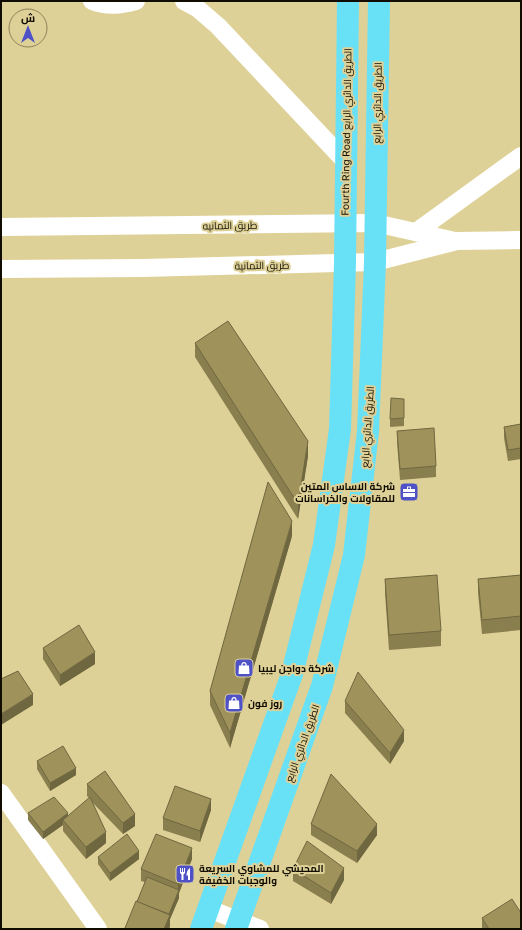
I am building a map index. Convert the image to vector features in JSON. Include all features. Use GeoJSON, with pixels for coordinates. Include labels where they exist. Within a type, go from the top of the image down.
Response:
{"type":"FeatureCollection","features":[{"type":"Feature","properties":{"kind":"main road","name":"Fourth Ring Road الطريق الدائري الرابع"},"geometry":{"type":"LineString","coordinates":[[345,263],[348,1]]}},
{"type":"Feature","properties":{"kind":"main road","name":"الطريق الدائري الرابع"},"geometry":{"type":"LineString","coordinates":[[238,925],[322,686],[354,555],[368,431],[375,262],[379,1]]}},
{"type":"Feature","properties":{"kind":"main road"},"geometry":{"type":"LineString","coordinates":[[201,929],[292,674],[324,544],[340,429],[345,263]]}},
{"type":"Feature","properties":{"kind":"street"},"geometry":{"type":"LineString","coordinates":[[92,1],[105,5],[120,5],[136,1]]}},
{"type":"Feature","properties":{"kind":"street"},"geometry":{"type":"LineString","coordinates":[[184,1],[197,8],[218,26],[346,162]]}},
{"type":"Feature","properties":{"kind":"street"},"geometry":{"type":"LineString","coordinates":[[416,232],[521,156]]}},
{"type":"Feature","properties":{"kind":"street","name":"طريق الثمانيه"},"geometry":{"type":"LineString","coordinates":[[1,226],[375,223],[457,241]]}},
{"type":"Feature","properties":{"kind":"street","name":"طريق الثمانية"},"geometry":{"type":"LineString","coordinates":[[1,268],[143,268],[375,262],[457,241],[521,240]]}},
{"type":"Feature","properties":{"kind":"street"},"geometry":{"type":"LineString","coordinates":[[1,793],[98,929]]}},
{"type":"Feature","properties":{"kind":"street"},"geometry":{"type":"LineString","coordinates":[[209,909],[238,925],[260,929]]}},
{"type":"Feature","properties":{"kind":"building"},"geometry":{"type":"Polygon","coordinates":[[[228,321],[308,441],[298,504],[195,343],[228,321]]]}},
{"type":"Feature","properties":{"kind":"building"},"geometry":{"type":"Polygon","coordinates":[[[391,398],[404,399],[404,418],[390,419],[391,398]]]}},
{"type":"Feature","properties":{"kind":"building"},"geometry":{"type":"Polygon","coordinates":[[[521,424],[521,448],[508,450],[504,427],[521,424]]]}},
{"type":"Feature","properties":{"kind":"building"},"geometry":{"type":"Polygon","coordinates":[[[434,428],[436,466],[400,469],[397,431],[434,428]]]}},
{"type":"Feature","properties":{"kind":"building"},"geometry":{"type":"Polygon","coordinates":[[[268,482],[292,521],[230,733],[210,691],[268,482]]]}},
{"type":"Feature","properties":{"kind":"building"},"geometry":{"type":"Polygon","coordinates":[[[437,575],[441,631],[389,635],[385,579],[437,575]]]}},
{"type":"Feature","properties":{"kind":"building"},"geometry":{"type":"Polygon","coordinates":[[[521,575],[521,616],[482,620],[478,579],[521,575]]]}},
{"type":"Feature","properties":{"kind":"building"},"geometry":{"type":"Polygon","coordinates":[[[79,625],[95,652],[60,675],[43,648],[79,625]]]}},
{"type":"Feature","properties":{"kind":"building"},"geometry":{"type":"Polygon","coordinates":[[[18,671],[33,694],[1,714],[1,679],[18,671]]]}},
{"type":"Feature","properties":{"kind":"building"},"geometry":{"type":"Polygon","coordinates":[[[358,672],[404,730],[390,753],[345,701],[358,672]]]}},
{"type":"Feature","properties":{"kind":"building"},"geometry":{"type":"Polygon","coordinates":[[[63,746],[76,768],[50,783],[37,761],[63,746]]]}},
{"type":"Feature","properties":{"kind":"building"},"geometry":{"type":"Polygon","coordinates":[[[105,771],[135,814],[123,823],[87,784],[105,771]]]}},
{"type":"Feature","properties":{"kind":"building"},"geometry":{"type":"Polygon","coordinates":[[[331,774],[377,824],[357,851],[311,824],[331,774]]]}},
{"type":"Feature","properties":{"kind":"building"},"geometry":{"type":"Polygon","coordinates":[[[175,786],[211,799],[200,831],[163,818],[175,786]]]}},
{"type":"Feature","properties":{"kind":"building"},"geometry":{"type":"Polygon","coordinates":[[[54,797],[68,813],[43,832],[28,813],[54,797]]]}},
{"type":"Feature","properties":{"kind":"building"},"geometry":{"type":"Polygon","coordinates":[[[90,797],[106,832],[86,847],[63,820],[90,797]]]}},
{"type":"Feature","properties":{"kind":"building"},"geometry":{"type":"Polygon","coordinates":[[[127,834],[139,851],[110,873],[98,857],[127,834]]]}},
{"type":"Feature","properties":{"kind":"building"},"geometry":{"type":"Polygon","coordinates":[[[156,834],[192,848],[178,884],[141,869],[156,834]]]}},
{"type":"Feature","properties":{"kind":"building"},"geometry":{"type":"Polygon","coordinates":[[[307,841],[344,868],[331,893],[293,869],[307,841]]]}},
{"type":"Feature","properties":{"kind":"building"},"geometry":{"type":"Polygon","coordinates":[[[147,877],[179,890],[169,914],[137,902],[147,877]]]}},
{"type":"Feature","properties":{"kind":"building"},"geometry":{"type":"Polygon","coordinates":[[[512,899],[521,913],[521,929],[489,929],[482,918],[512,899]]]}},
{"type":"Feature","properties":{"kind":"building"},"geometry":{"type":"Polygon","coordinates":[[[136,901],[170,915],[164,929],[125,928],[136,901]]]}},
{"type":"Feature","properties":{"kind":"place","name":"شركة الاساس المتين للمقاولات والخراسانات"},"geometry":{"type":"Point","coordinates":[409,492]}},
{"type":"Feature","properties":{"kind":"place","name":"شركة دواجن ليبيا"},"geometry":{"type":"Point","coordinates":[244,668]}},
{"type":"Feature","properties":{"kind":"place","name":"روز فون"},"geometry":{"type":"Point","coordinates":[234,703]}},
{"type":"Feature","properties":{"kind":"place","name":"المحيشي للمشاوي السريعة والوجبات الخفيفة"},"geometry":{"type":"Point","coordinates":[185,874]}}]}
